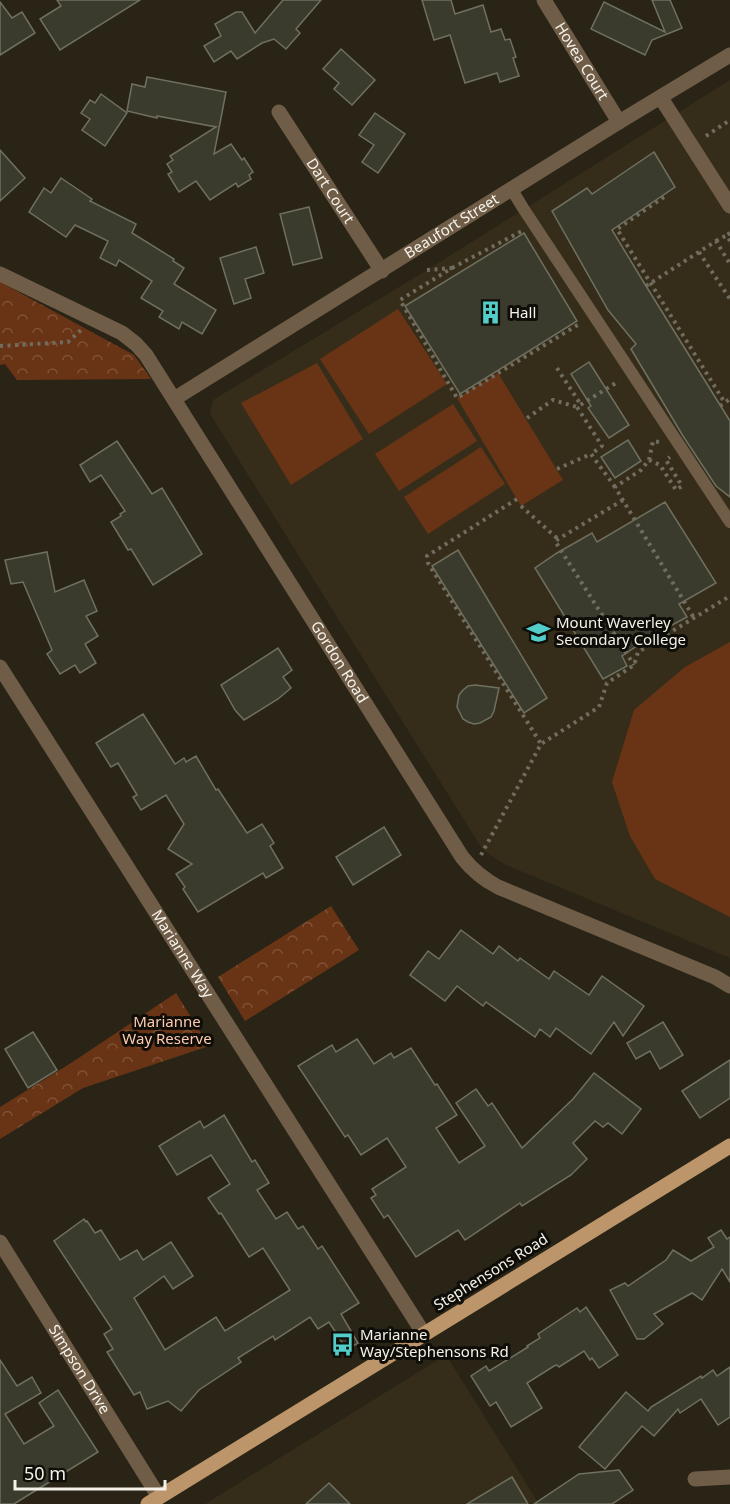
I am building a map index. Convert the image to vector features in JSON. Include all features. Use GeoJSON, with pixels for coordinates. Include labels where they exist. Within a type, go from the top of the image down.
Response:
{"type":"FeatureCollection","features":[{"type":"Feature","properties":{"kind":"main road","name":"Stephensons Road"},"geometry":{"type":"LineString","coordinates":[[154,1500],[730,1146]]}},
{"type":"Feature","properties":{"kind":"street","name":"Hovea Court"},"geometry":{"type":"LineString","coordinates":[[544,0],[619,122]]}},
{"type":"Feature","properties":{"kind":"street","name":"Beaufort Street"},"geometry":{"type":"LineString","coordinates":[[174,399],[730,55]]}},
{"type":"Feature","properties":{"kind":"street"},"geometry":{"type":"LineString","coordinates":[[662,98],[730,206]]}},
{"type":"Feature","properties":{"kind":"street","name":"Dart Court"},"geometry":{"type":"LineString","coordinates":[[279,112],[382,271]]}},
{"type":"Feature","properties":{"kind":"street","name":"Gordon Road"},"geometry":{"type":"LineString","coordinates":[[0,274],[122,333],[146,355],[471,868],[483,879],[498,887],[715,977],[730,986]]}},
{"type":"Feature","properties":{"kind":"street","name":"Marianne Way"},"geometry":{"type":"LineString","coordinates":[[0,667],[424,1334]]}},
{"type":"Feature","properties":{"kind":"street","name":"Simpson Drive"},"geometry":{"type":"LineString","coordinates":[[0,1242],[154,1500]]}},
{"type":"Feature","properties":{"kind":"street"},"geometry":{"type":"LineString","coordinates":[[695,1479],[730,1477]]}},
{"type":"Feature","properties":{"kind":"lane"},"geometry":{"type":"LineString","coordinates":[[513,190],[730,522]]}},
{"type":"Feature","properties":{"kind":"path"},"geometry":{"type":"LineString","coordinates":[[711,144],[706,136],[730,120]]}},
{"type":"Feature","properties":{"kind":"path"},"geometry":{"type":"LineString","coordinates":[[664,197],[617,229],[648,285],[722,404],[730,399]]}},
{"type":"Feature","properties":{"kind":"path"},"geometry":{"type":"LineString","coordinates":[[525,230],[452,268],[400,300],[457,398],[581,322]]}},
{"type":"Feature","properties":{"kind":"path"},"geometry":{"type":"LineString","coordinates":[[648,285],[728,234],[730,241]]}},
{"type":"Feature","properties":{"kind":"path"},"geometry":{"type":"LineString","coordinates":[[716,241],[730,264]]}},
{"type":"Feature","properties":{"kind":"path"},"geometry":{"type":"LineString","coordinates":[[699,252],[730,299]]}},
{"type":"Feature","properties":{"kind":"path"},"geometry":{"type":"LineString","coordinates":[[427,270],[452,268]]}},
{"type":"Feature","properties":{"kind":"path"},"geometry":{"type":"LineString","coordinates":[[0,346],[68,342],[92,319]]}},
{"type":"Feature","properties":{"kind":"path"},"geometry":{"type":"LineString","coordinates":[[556,368],[602,446],[591,454],[557,469]]}},
{"type":"Feature","properties":{"kind":"path"},"geometry":{"type":"LineString","coordinates":[[527,418],[553,400],[579,406],[623,379]]}},
{"type":"Feature","properties":{"kind":"path"},"geometry":{"type":"LineString","coordinates":[[615,487],[641,470],[649,460],[653,441],[661,442]]}},
{"type":"Feature","properties":{"kind":"path"},"geometry":{"type":"LineString","coordinates":[[591,454],[615,487],[694,618]]}},
{"type":"Feature","properties":{"kind":"path"},"geometry":{"type":"LineString","coordinates":[[649,460],[660,465],[676,490],[682,486],[666,460],[676,454]]}},
{"type":"Feature","properties":{"kind":"path"},"geometry":{"type":"LineString","coordinates":[[517,499],[427,556],[428,563],[540,744]]}},
{"type":"Feature","properties":{"kind":"path"},"geometry":{"type":"LineString","coordinates":[[623,500],[555,541],[634,665]]}},
{"type":"Feature","properties":{"kind":"path"},"geometry":{"type":"LineString","coordinates":[[521,506],[558,539]]}},
{"type":"Feature","properties":{"kind":"path"},"geometry":{"type":"LineString","coordinates":[[480,856],[540,744],[599,707],[607,683],[634,665],[638,652],[730,596]]}},
{"type":"Feature","properties":{"kind":"shaded area","name":"Mount Waverley Secondary College"},"geometry":{"type":"Polygon","coordinates":[[[730,80],[730,958],[504,864],[483,850],[210,414],[213,400],[427,270],[730,80]]]}},
{"type":"Feature","properties":{"kind":"shaded area"},"geometry":{"type":"Polygon","coordinates":[[[446,1355],[539,1504],[205,1504],[446,1355]]]}},
{"type":"Feature","properties":{"kind":"green space"},"geometry":{"type":"Polygon","coordinates":[[[0,282],[134,355],[151,379],[17,380],[5,364],[0,365],[0,282]]]}},
{"type":"Feature","properties":{"kind":"green space"},"geometry":{"type":"Polygon","coordinates":[[[398,309],[447,384],[369,434],[320,359],[398,309]]]}},
{"type":"Feature","properties":{"kind":"green space"},"geometry":{"type":"Polygon","coordinates":[[[317,363],[363,439],[291,485],[241,403],[317,363]]]}},
{"type":"Feature","properties":{"kind":"green space"},"geometry":{"type":"Polygon","coordinates":[[[498,373],[563,480],[521,506],[457,398],[498,373]]]}},
{"type":"Feature","properties":{"kind":"green space"},"geometry":{"type":"Polygon","coordinates":[[[453,404],[477,441],[399,491],[375,454],[453,404]]]}},
{"type":"Feature","properties":{"kind":"green space"},"geometry":{"type":"Polygon","coordinates":[[[481,447],[505,484],[428,534],[404,497],[481,447]]]}},
{"type":"Feature","properties":{"kind":"green space"},"geometry":{"type":"Polygon","coordinates":[[[730,642],[730,917],[655,879],[630,836],[612,782],[634,710],[685,667],[730,642]]]}},
{"type":"Feature","properties":{"kind":"green space"},"geometry":{"type":"Polygon","coordinates":[[[331,906],[359,950],[245,1021],[218,977],[331,906]]]}},
{"type":"Feature","properties":{"kind":"green space","name":"Marianne Way Reserve"},"geometry":{"type":"Polygon","coordinates":[[[176,993],[209,1046],[83,1088],[0,1139],[0,1107],[176,993]]]}},
{"type":"Feature","properties":{"kind":"building"},"geometry":{"type":"Polygon","coordinates":[[[57,0],[140,0],[60,50],[40,19],[61,6],[57,0]]]}},
{"type":"Feature","properties":{"kind":"building"},"geometry":{"type":"Polygon","coordinates":[[[283,0],[321,0],[296,29],[300,33],[286,49],[274,39],[262,43],[237,59],[231,51],[214,62],[204,46],[221,36],[215,24],[236,12],[242,12],[255,33],[283,0]]]}},
{"type":"Feature","properties":{"kind":"building"},"geometry":{"type":"Polygon","coordinates":[[[422,0],[451,0],[455,14],[483,5],[491,32],[501,29],[505,40],[510,39],[519,76],[500,82],[497,73],[465,83],[450,35],[434,40],[422,0]]]}},
{"type":"Feature","properties":{"kind":"building"},"geometry":{"type":"Polygon","coordinates":[[[652,0],[670,0],[682,28],[652,40],[645,55],[591,29],[604,2],[665,32],[652,0]]]}},
{"type":"Feature","properties":{"kind":"building"},"geometry":{"type":"Polygon","coordinates":[[[0,2],[12,18],[22,12],[35,33],[0,55],[0,2]]]}},
{"type":"Feature","properties":{"kind":"building"},"geometry":{"type":"Polygon","coordinates":[[[341,49],[375,80],[352,105],[334,89],[339,83],[323,69],[341,49]]]}},
{"type":"Feature","properties":{"kind":"building"},"geometry":{"type":"Polygon","coordinates":[[[147,77],[226,92],[214,154],[231,144],[253,172],[249,175],[251,179],[238,187],[236,183],[210,200],[196,181],[179,192],[168,174],[172,172],[167,164],[173,160],[170,156],[216,127],[127,111],[132,84],[145,87],[147,77]]]}},
{"type":"Feature","properties":{"kind":"building"},"geometry":{"type":"Polygon","coordinates":[[[101,94],[127,113],[105,146],[82,130],[90,119],[81,113],[90,100],[95,103],[101,94]]]}},
{"type":"Feature","properties":{"kind":"building"},"geometry":{"type":"Polygon","coordinates":[[[375,113],[405,134],[378,173],[362,162],[374,145],[359,135],[375,113]]]}},
{"type":"Feature","properties":{"kind":"building"},"geometry":{"type":"Polygon","coordinates":[[[0,150],[25,178],[0,201],[0,150]]]}},
{"type":"Feature","properties":{"kind":"building"},"geometry":{"type":"Polygon","coordinates":[[[654,152],[675,187],[612,230],[730,421],[730,497],[716,486],[683,436],[631,349],[636,344],[608,310],[552,211],[587,188],[592,194],[654,152]]]}},
{"type":"Feature","properties":{"kind":"building"},"geometry":{"type":"Polygon","coordinates":[[[61,178],[92,199],[90,201],[136,224],[132,233],[174,259],[173,261],[184,268],[174,284],[216,310],[202,334],[182,322],[179,329],[159,317],[163,311],[141,298],[152,281],[119,260],[116,266],[100,258],[108,241],[75,225],[66,237],[29,212],[44,188],[51,193],[61,178]]]}},
{"type":"Feature","properties":{"kind":"building"},"geometry":{"type":"Polygon","coordinates":[[[309,207],[322,258],[293,265],[280,214],[309,207]]]}},
{"type":"Feature","properties":{"kind":"building","name":"Hall"},"geometry":{"type":"Polygon","coordinates":[[[524,233],[577,321],[460,394],[405,306],[524,233]]]}},
{"type":"Feature","properties":{"kind":"building"},"geometry":{"type":"Polygon","coordinates":[[[256,247],[264,273],[245,279],[251,298],[234,304],[220,258],[256,247]]]}},
{"type":"Feature","properties":{"kind":"building"},"geometry":{"type":"Polygon","coordinates":[[[589,362],[629,425],[609,438],[588,408],[591,406],[571,374],[589,362]]]}},
{"type":"Feature","properties":{"kind":"building"},"geometry":{"type":"Polygon","coordinates":[[[628,440],[641,461],[615,478],[601,457],[628,440]]]}},
{"type":"Feature","properties":{"kind":"building"},"geometry":{"type":"Polygon","coordinates":[[[117,441],[152,494],[162,488],[202,554],[153,585],[111,522],[125,511],[101,475],[90,482],[80,465],[117,441]]]}},
{"type":"Feature","properties":{"kind":"building"},"geometry":{"type":"Polygon","coordinates":[[[665,502],[716,583],[679,604],[687,617],[622,656],[627,666],[603,679],[535,568],[592,533],[597,542],[665,502]]]}},
{"type":"Feature","properties":{"kind":"building"},"geometry":{"type":"Polygon","coordinates":[[[458,550],[547,698],[524,713],[432,566],[458,550]]]}},
{"type":"Feature","properties":{"kind":"building"},"geometry":{"type":"Polygon","coordinates":[[[47,552],[55,592],[84,580],[97,611],[86,616],[98,636],[85,644],[96,663],[80,673],[75,665],[60,674],[47,654],[52,650],[23,582],[11,584],[5,560],[47,552]]]}},
{"type":"Feature","properties":{"kind":"building"},"geometry":{"type":"Polygon","coordinates":[[[278,648],[292,670],[283,677],[291,688],[244,720],[235,710],[221,685],[278,648]]]}},
{"type":"Feature","properties":{"kind":"building"},"geometry":{"type":"Polygon","coordinates":[[[475,685],[499,688],[491,717],[474,724],[463,719],[457,707],[459,695],[463,690],[475,685]]]}},
{"type":"Feature","properties":{"kind":"building"},"geometry":{"type":"Polygon","coordinates":[[[143,714],[175,764],[184,758],[186,762],[196,756],[216,790],[218,789],[247,833],[262,824],[274,843],[270,846],[283,868],[266,878],[263,873],[198,912],[176,874],[192,864],[168,849],[184,824],[166,795],[141,810],[133,797],[137,795],[118,763],[111,767],[96,743],[143,714]]]}},
{"type":"Feature","properties":{"kind":"building"},"geometry":{"type":"Polygon","coordinates":[[[384,827],[401,855],[353,885],[336,857],[384,827]]]}},
{"type":"Feature","properties":{"kind":"building"},"geometry":{"type":"Polygon","coordinates":[[[461,930],[493,954],[499,946],[518,961],[520,958],[549,979],[554,971],[589,995],[602,976],[644,1006],[623,1036],[614,1022],[591,1054],[556,1028],[550,1037],[540,1029],[535,1037],[486,1002],[483,1006],[457,986],[445,1001],[410,975],[428,951],[439,959],[461,930]]]}},
{"type":"Feature","properties":{"kind":"building"},"geometry":{"type":"Polygon","coordinates":[[[663,1022],[683,1055],[660,1069],[650,1051],[636,1059],[627,1043],[663,1022]]]}},
{"type":"Feature","properties":{"kind":"building"},"geometry":{"type":"Polygon","coordinates":[[[33,1032],[57,1070],[28,1088],[5,1049],[33,1032]]]}},
{"type":"Feature","properties":{"kind":"building"},"geometry":{"type":"Polygon","coordinates":[[[357,1039],[374,1064],[391,1053],[394,1058],[411,1048],[457,1115],[436,1128],[459,1163],[485,1146],[456,1103],[476,1089],[488,1106],[492,1103],[522,1148],[573,1099],[594,1073],[641,1109],[622,1134],[608,1123],[603,1127],[595,1121],[573,1143],[587,1159],[571,1175],[522,1206],[520,1203],[465,1240],[458,1230],[416,1257],[388,1215],[384,1218],[371,1198],[376,1195],[372,1189],[406,1167],[387,1138],[361,1155],[348,1135],[345,1137],[298,1066],[332,1045],[336,1052],[357,1039]]]}},
{"type":"Feature","properties":{"kind":"building"},"geometry":{"type":"Polygon","coordinates":[[[730,1060],[730,1098],[700,1118],[682,1091],[730,1060]]]}},
{"type":"Feature","properties":{"kind":"building"},"geometry":{"type":"Polygon","coordinates":[[[224,1115],[252,1162],[255,1160],[269,1183],[257,1190],[276,1219],[287,1212],[298,1229],[303,1226],[318,1249],[322,1246],[359,1303],[341,1314],[358,1343],[347,1350],[329,1322],[318,1329],[310,1317],[275,1340],[273,1336],[238,1358],[241,1362],[199,1390],[181,1411],[168,1401],[147,1409],[140,1392],[134,1395],[107,1352],[113,1349],[104,1334],[112,1329],[54,1241],[84,1219],[95,1233],[101,1230],[120,1260],[137,1250],[143,1260],[171,1242],[193,1276],[173,1289],[164,1276],[134,1298],[165,1350],[216,1317],[225,1331],[290,1290],[263,1248],[249,1257],[221,1213],[219,1214],[208,1198],[230,1184],[211,1155],[177,1175],[159,1146],[200,1121],[204,1128],[224,1115]]]}},
{"type":"Feature","properties":{"kind":"building"},"geometry":{"type":"Polygon","coordinates":[[[721,1230],[727,1239],[730,1237],[730,1282],[722,1269],[702,1300],[692,1293],[654,1314],[663,1324],[644,1339],[637,1339],[610,1290],[625,1283],[628,1286],[666,1260],[673,1250],[691,1261],[714,1247],[708,1238],[721,1230]]]}},
{"type":"Feature","properties":{"kind":"building"},"geometry":{"type":"Polygon","coordinates":[[[586,1307],[618,1355],[599,1368],[584,1351],[527,1383],[542,1408],[511,1427],[496,1402],[490,1406],[471,1376],[486,1366],[489,1371],[528,1347],[540,1338],[538,1334],[577,1308],[580,1312],[586,1307]]]}},
{"type":"Feature","properties":{"kind":"building"},"geometry":{"type":"Polygon","coordinates":[[[0,1360],[17,1386],[32,1377],[41,1393],[5,1414],[24,1444],[54,1426],[39,1403],[58,1390],[98,1452],[14,1504],[0,1504],[0,1360]]]}},
{"type":"Feature","properties":{"kind":"building"},"geometry":{"type":"Polygon","coordinates":[[[730,1367],[730,1417],[718,1425],[701,1399],[680,1413],[678,1409],[654,1436],[642,1426],[605,1469],[579,1447],[626,1392],[648,1411],[701,1376],[702,1378],[713,1370],[717,1376],[730,1367]]]}},
{"type":"Feature","properties":{"kind":"building"},"geometry":{"type":"Polygon","coordinates":[[[619,1470],[633,1490],[612,1504],[534,1504],[579,1474],[619,1470]]]}},
{"type":"Feature","properties":{"kind":"building"},"geometry":{"type":"Polygon","coordinates":[[[512,1477],[528,1504],[467,1504],[512,1477]]]}},
{"type":"Feature","properties":{"kind":"building"},"geometry":{"type":"Polygon","coordinates":[[[329,1483],[350,1504],[306,1504],[329,1483]]]}},
{"type":"Feature","properties":{"kind":"place","name":"Hall"},"geometry":{"type":"Point","coordinates":[491,313]}},
{"type":"Feature","properties":{"kind":"place","name":"Mount Waverley Secondary College"},"geometry":{"type":"Point","coordinates":[538,632]}},
{"type":"Feature","properties":{"kind":"place","name":"Marianne Way/Stephensons Rd"},"geometry":{"type":"Point","coordinates":[342,1344]}}]}
